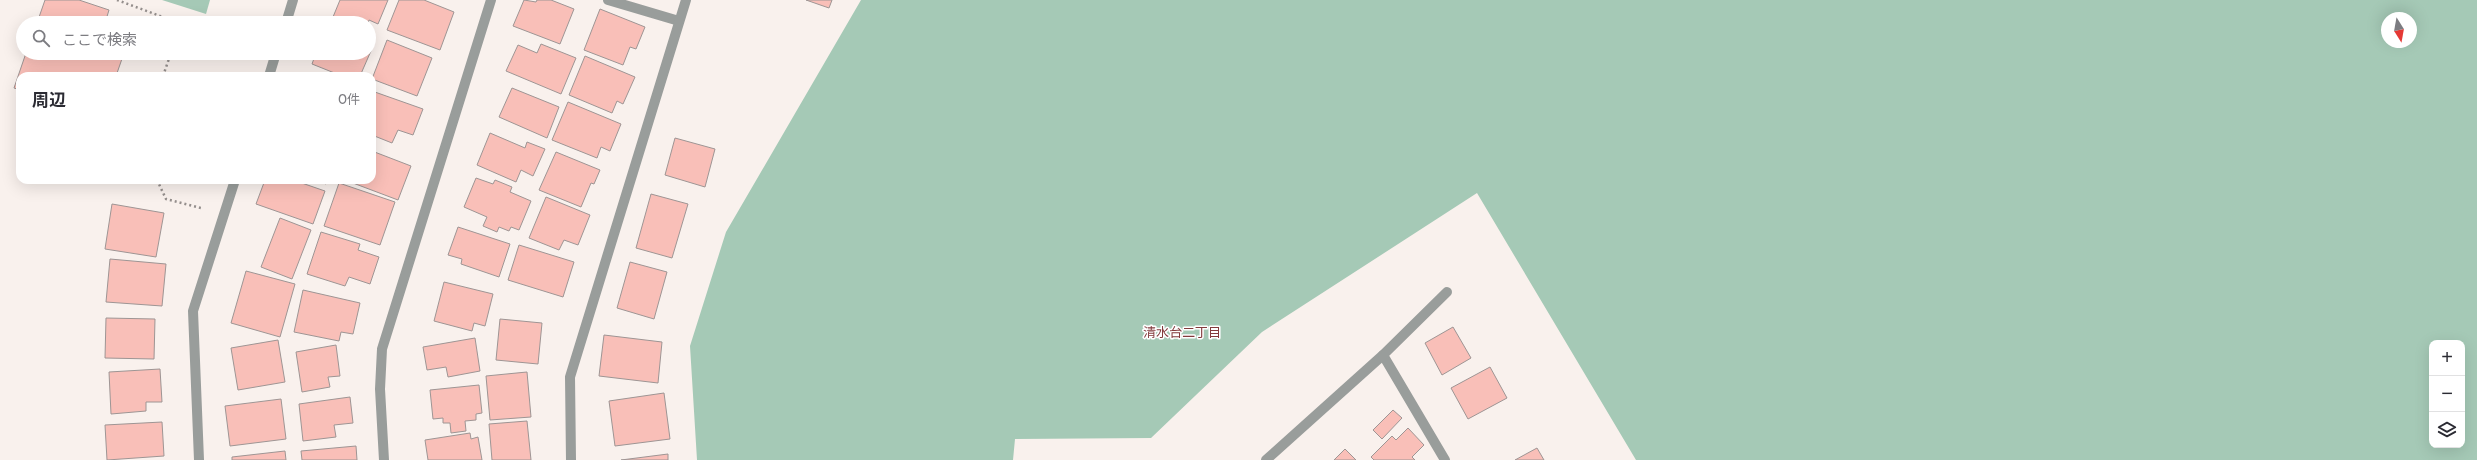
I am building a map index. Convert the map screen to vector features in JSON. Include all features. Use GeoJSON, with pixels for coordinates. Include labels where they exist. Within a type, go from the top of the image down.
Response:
{"type":"FeatureCollection","features":[{"type":"Feature","properties":{"kind":"street"},"geometry":{"type":"LineString","coordinates":[[288,16],[293,0]]}},
{"type":"Feature","properties":{"kind":"street"},"geometry":{"type":"LineString","coordinates":[[384,460],[380,389],[382,349],[491,0]]}},
{"type":"Feature","properties":{"kind":"street"},"geometry":{"type":"LineString","coordinates":[[608,0],[679,21]]}},
{"type":"Feature","properties":{"kind":"street"},"geometry":{"type":"LineString","coordinates":[[571,460],[570,377],[686,0]]}},
{"type":"Feature","properties":{"kind":"street"},"geometry":{"type":"LineString","coordinates":[[270,72],[274,60]]}},
{"type":"Feature","properties":{"kind":"street"},"geometry":{"type":"LineString","coordinates":[[199,460],[193,311],[234,184]]}},
{"type":"Feature","properties":{"kind":"street"},"geometry":{"type":"LineString","coordinates":[[1266,460],[1383,355],[1447,292]]}},
{"type":"Feature","properties":{"kind":"street"},"geometry":{"type":"LineString","coordinates":[[1383,355],[1445,460]]}},
{"type":"Feature","properties":{"kind":"path"},"geometry":{"type":"LineString","coordinates":[[117,0],[160,16]]}},
{"type":"Feature","properties":{"kind":"path"},"geometry":{"type":"LineString","coordinates":[[164,72],[169,60]]}},
{"type":"Feature","properties":{"kind":"path"},"geometry":{"type":"LineString","coordinates":[[159,184],[166,199],[224,213]]}},
{"type":"Feature","properties":{"kind":"green space"},"geometry":{"type":"Polygon","coordinates":[[[162,0],[210,0],[206,14],[162,0]]]}},
{"type":"Feature","properties":{"kind":"green space"},"geometry":{"type":"Polygon","coordinates":[[[861,0],[2477,0],[2477,460],[1636,460],[1477,193],[1262,332],[1151,438],[1015,439],[1013,460],[697,460],[690,346],[726,232],[861,0]]]}},
{"type":"Feature","properties":{"kind":"building"},"geometry":{"type":"Polygon","coordinates":[[[45,0],[79,0],[109,10],[107,16],[39,16],[45,0]]]}},
{"type":"Feature","properties":{"kind":"building"},"geometry":{"type":"Polygon","coordinates":[[[340,0],[388,0],[378,24],[376,23],[376,16],[333,16],[340,0]]]}},
{"type":"Feature","properties":{"kind":"building"},"geometry":{"type":"Polygon","coordinates":[[[399,0],[424,0],[454,12],[440,50],[387,30],[399,0]]]}},
{"type":"Feature","properties":{"kind":"building"},"geometry":{"type":"Polygon","coordinates":[[[524,0],[536,2],[537,0],[551,0],[574,9],[560,44],[513,26],[524,0]]]}},
{"type":"Feature","properties":{"kind":"building"},"geometry":{"type":"Polygon","coordinates":[[[806,0],[832,0],[829,8],[806,0]]]}},
{"type":"Feature","properties":{"kind":"building"},"geometry":{"type":"Polygon","coordinates":[[[600,9],[645,27],[636,49],[630,47],[623,65],[584,50],[600,9]]]}},
{"type":"Feature","properties":{"kind":"building"},"geometry":{"type":"Polygon","coordinates":[[[387,40],[432,58],[417,96],[376,81],[376,72],[375,72],[387,40]]]}},
{"type":"Feature","properties":{"kind":"building"},"geometry":{"type":"Polygon","coordinates":[[[541,44],[576,58],[561,94],[506,71],[518,45],[537,53],[541,44]]]}},
{"type":"Feature","properties":{"kind":"building"},"geometry":{"type":"Polygon","coordinates":[[[585,56],[635,77],[623,104],[617,101],[612,113],[569,95],[585,56]]]}},
{"type":"Feature","properties":{"kind":"building"},"geometry":{"type":"Polygon","coordinates":[[[24,60],[122,60],[117,72],[19,72],[24,60]]]}},
{"type":"Feature","properties":{"kind":"building"},"geometry":{"type":"Polygon","coordinates":[[[313,60],[367,60],[362,72],[332,72],[312,64],[313,60]]]}},
{"type":"Feature","properties":{"kind":"building"},"geometry":{"type":"Polygon","coordinates":[[[512,88],[559,107],[547,138],[499,117],[512,88]]]}},
{"type":"Feature","properties":{"kind":"building"},"geometry":{"type":"Polygon","coordinates":[[[376,92],[423,109],[413,135],[398,130],[392,143],[376,137],[376,92]]]}},
{"type":"Feature","properties":{"kind":"building"},"geometry":{"type":"Polygon","coordinates":[[[568,102],[621,124],[610,151],[601,147],[597,158],[552,140],[568,102]]]}},
{"type":"Feature","properties":{"kind":"building"},"geometry":{"type":"Polygon","coordinates":[[[490,133],[525,148],[527,142],[545,149],[533,176],[521,170],[516,182],[477,165],[490,133]]]}},
{"type":"Feature","properties":{"kind":"building"},"geometry":{"type":"Polygon","coordinates":[[[675,138],[715,149],[705,187],[665,175],[675,138]]]}},
{"type":"Feature","properties":{"kind":"building"},"geometry":{"type":"Polygon","coordinates":[[[556,152],[600,170],[594,184],[591,183],[581,207],[539,190],[556,152]]]}},
{"type":"Feature","properties":{"kind":"building"},"geometry":{"type":"Polygon","coordinates":[[[376,153],[411,166],[398,200],[356,184],[376,184],[376,153]]]}},
{"type":"Feature","properties":{"kind":"building"},"geometry":{"type":"Polygon","coordinates":[[[476,178],[493,184],[495,180],[512,187],[510,192],[531,201],[519,230],[511,227],[509,231],[499,227],[497,232],[483,226],[487,217],[464,207],[476,178]]]}},
{"type":"Feature","properties":{"kind":"building"},"geometry":{"type":"Polygon","coordinates":[[[264,184],[305,184],[325,191],[313,224],[256,204],[264,184]]]}},
{"type":"Feature","properties":{"kind":"building"},"geometry":{"type":"Polygon","coordinates":[[[339,184],[395,202],[380,245],[324,226],[339,184]]]}},
{"type":"Feature","properties":{"kind":"building"},"geometry":{"type":"Polygon","coordinates":[[[651,194],[688,204],[672,258],[636,248],[651,194]]]}},
{"type":"Feature","properties":{"kind":"building"},"geometry":{"type":"Polygon","coordinates":[[[546,197],[590,215],[578,245],[564,240],[559,250],[529,238],[546,197]]]}},
{"type":"Feature","properties":{"kind":"building"},"geometry":{"type":"Polygon","coordinates":[[[112,204],[164,213],[156,257],[105,249],[112,204]]]}},
{"type":"Feature","properties":{"kind":"building"},"geometry":{"type":"Polygon","coordinates":[[[280,218],[311,230],[292,279],[261,267],[280,218]]]}},
{"type":"Feature","properties":{"kind":"building"},"geometry":{"type":"Polygon","coordinates":[[[458,227],[510,244],[499,277],[461,264],[462,259],[448,255],[458,227]]]}},
{"type":"Feature","properties":{"kind":"building"},"geometry":{"type":"Polygon","coordinates":[[[321,232],[360,244],[358,250],[379,257],[370,284],[349,277],[345,286],[307,274],[321,232]]]}},
{"type":"Feature","properties":{"kind":"building"},"geometry":{"type":"Polygon","coordinates":[[[519,245],[574,262],[563,297],[508,280],[519,245]]]}},
{"type":"Feature","properties":{"kind":"building"},"geometry":{"type":"Polygon","coordinates":[[[110,259],[166,264],[162,306],[106,302],[110,259]]]}},
{"type":"Feature","properties":{"kind":"building"},"geometry":{"type":"Polygon","coordinates":[[[630,262],[667,272],[654,319],[617,308],[630,262]]]}},
{"type":"Feature","properties":{"kind":"building"},"geometry":{"type":"Polygon","coordinates":[[[246,271],[295,284],[280,337],[231,323],[246,271]]]}},
{"type":"Feature","properties":{"kind":"building"},"geometry":{"type":"Polygon","coordinates":[[[444,282],[493,294],[485,326],[474,323],[472,331],[434,321],[444,282]]]}},
{"type":"Feature","properties":{"kind":"building"},"geometry":{"type":"Polygon","coordinates":[[[303,290],[360,303],[353,334],[341,332],[339,341],[294,332],[303,290]]]}},
{"type":"Feature","properties":{"kind":"building"},"geometry":{"type":"Polygon","coordinates":[[[106,318],[155,319],[154,359],[105,358],[106,318]]]}},
{"type":"Feature","properties":{"kind":"building"},"geometry":{"type":"Polygon","coordinates":[[[500,319],[542,323],[538,364],[496,360],[500,319]]]}},
{"type":"Feature","properties":{"kind":"building"},"geometry":{"type":"Polygon","coordinates":[[[1453,327],[1471,358],[1442,375],[1425,343],[1453,327]]]}},
{"type":"Feature","properties":{"kind":"building"},"geometry":{"type":"Polygon","coordinates":[[[604,335],[662,342],[658,383],[599,376],[604,335]]]}},
{"type":"Feature","properties":{"kind":"building"},"geometry":{"type":"Polygon","coordinates":[[[475,338],[480,371],[448,377],[446,367],[427,370],[423,347],[475,338]]]}},
{"type":"Feature","properties":{"kind":"building"},"geometry":{"type":"Polygon","coordinates":[[[278,340],[285,382],[238,390],[231,348],[278,340]]]}},
{"type":"Feature","properties":{"kind":"building"},"geometry":{"type":"Polygon","coordinates":[[[336,345],[340,376],[328,377],[330,387],[302,392],[296,352],[336,345]]]}},
{"type":"Feature","properties":{"kind":"building"},"geometry":{"type":"Polygon","coordinates":[[[1490,367],[1507,398],[1468,419],[1451,388],[1490,367]]]}},
{"type":"Feature","properties":{"kind":"building"},"geometry":{"type":"Polygon","coordinates":[[[160,369],[162,402],[146,402],[146,411],[111,414],[109,372],[160,369]]]}},
{"type":"Feature","properties":{"kind":"building"},"geometry":{"type":"Polygon","coordinates":[[[527,372],[531,417],[490,420],[486,376],[527,372]]]}},
{"type":"Feature","properties":{"kind":"building"},"geometry":{"type":"Polygon","coordinates":[[[479,385],[482,413],[476,414],[476,420],[465,421],[466,431],[451,433],[450,423],[443,423],[443,418],[433,419],[430,390],[479,385]]]}},
{"type":"Feature","properties":{"kind":"building"},"geometry":{"type":"Polygon","coordinates":[[[664,393],[670,439],[615,446],[609,401],[664,393]]]}},
{"type":"Feature","properties":{"kind":"building"},"geometry":{"type":"Polygon","coordinates":[[[350,397],[353,423],[334,425],[336,437],[303,441],[299,404],[350,397]]]}},
{"type":"Feature","properties":{"kind":"building"},"geometry":{"type":"Polygon","coordinates":[[[281,399],[286,439],[230,446],[225,406],[281,399]]]}},
{"type":"Feature","properties":{"kind":"building"},"geometry":{"type":"Polygon","coordinates":[[[1393,410],[1402,418],[1382,439],[1373,430],[1393,410]]]}},
{"type":"Feature","properties":{"kind":"building"},"geometry":{"type":"Polygon","coordinates":[[[527,421],[531,460],[492,460],[489,424],[527,421]]]}},
{"type":"Feature","properties":{"kind":"building"},"geometry":{"type":"Polygon","coordinates":[[[162,422],[164,456],[107,460],[105,425],[162,422]]]}},
{"type":"Feature","properties":{"kind":"building"},"geometry":{"type":"Polygon","coordinates":[[[1408,428],[1424,445],[1412,457],[1415,460],[1374,460],[1371,457],[1392,436],[1396,440],[1408,428]]]}},
{"type":"Feature","properties":{"kind":"building"},"geometry":{"type":"Polygon","coordinates":[[[470,433],[471,439],[478,437],[482,460],[428,460],[425,440],[470,433]]]}},
{"type":"Feature","properties":{"kind":"building"},"geometry":{"type":"Polygon","coordinates":[[[356,446],[357,460],[302,460],[301,451],[356,446]]]}},
{"type":"Feature","properties":{"kind":"building"},"geometry":{"type":"Polygon","coordinates":[[[1537,448],[1544,460],[1515,460],[1537,448]]]}},
{"type":"Feature","properties":{"kind":"building"},"geometry":{"type":"Polygon","coordinates":[[[1345,449],[1356,460],[1334,460],[1345,449]]]}},
{"type":"Feature","properties":{"kind":"building"},"geometry":{"type":"Polygon","coordinates":[[[285,451],[286,460],[232,460],[232,457],[285,451]]]}},
{"type":"Feature","properties":{"kind":"building"},"geometry":{"type":"Polygon","coordinates":[[[668,454],[668,460],[621,460],[668,454]]]}},
{"type":"Feature","properties":{"kind":"district","name":"清水台二丁目"},"geometry":{"type":"Point","coordinates":[1182,332]}}]}
